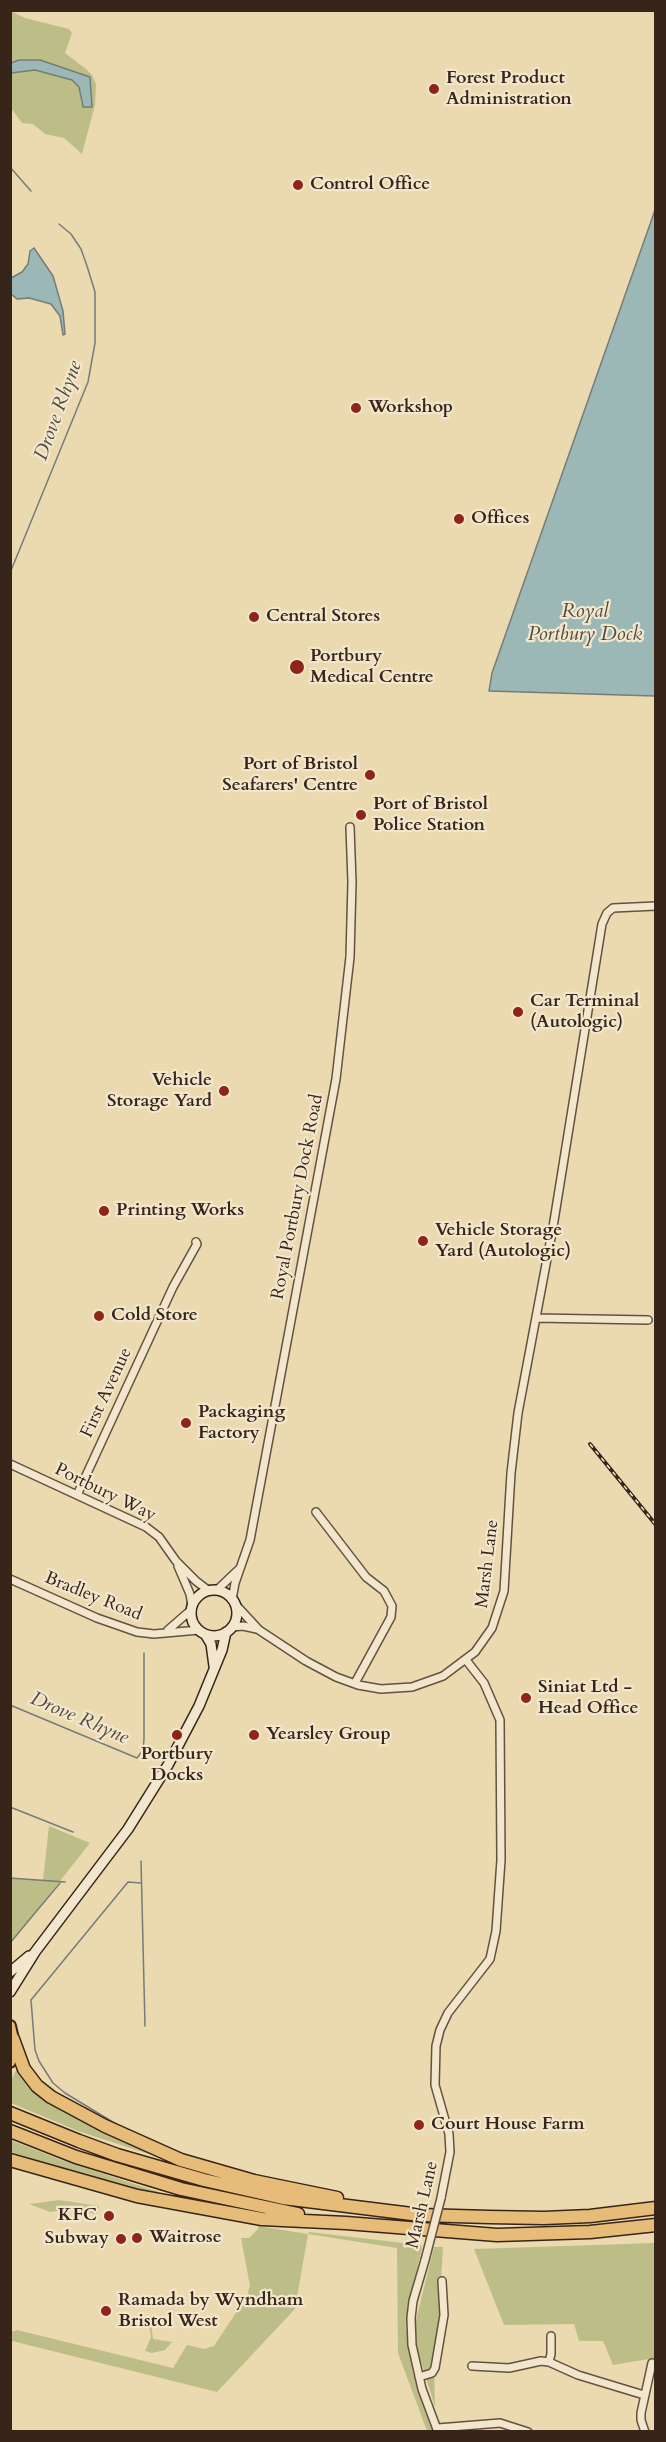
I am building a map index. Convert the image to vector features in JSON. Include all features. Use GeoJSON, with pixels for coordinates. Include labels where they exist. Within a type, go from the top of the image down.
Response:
{"type":"FeatureCollection","features":[{"type":"Feature","properties":{"kind":"highway"},"geometry":{"type":"LineString","coordinates":[[13,2039],[18,2057],[29,2077],[51,2097],[105,2126],[181,2160],[254,2181],[420,2215]]}},
{"type":"Feature","properties":{"kind":"highway"},"geometry":{"type":"LineString","coordinates":[[10,2113],[98,2148],[204,2180],[283,2198],[420,2215],[544,2218],[590,2216],[656,2208]]}},
{"type":"Feature","properties":{"kind":"highway"},"geometry":{"type":"LineString","coordinates":[[10,2131],[76,2157],[181,2189],[245,2205],[346,2223]]}},
{"type":"Feature","properties":{"kind":"highway"},"geometry":{"type":"LineString","coordinates":[[10,2160],[137,2196],[262,2219],[497,2235],[590,2232],[656,2225]]}},
{"type":"Feature","properties":{"kind":"main road"},"geometry":{"type":"LineString","coordinates":[[10,2026],[13,2039],[10,2062]]}},
{"type":"Feature","properties":{"kind":"street","name":"Royal Portbury Dock Road"},"geometry":{"type":"LineString","coordinates":[[233,1602],[240,1569],[250,1540],[336,1079],[350,957],[352,882],[350,827]]}},
{"type":"Feature","properties":{"kind":"street","name":"Marsh Lane"},"geometry":{"type":"LineString","coordinates":[[438,2430],[419,2377],[412,2345],[411,2318],[450,2152],[448,2134],[435,2085],[436,2046],[448,2013],[490,1959],[496,1931],[501,1860],[502,1740],[500,1720],[484,1683],[466,1660],[492,1628],[502,1600],[511,1473],[518,1413],[602,924],[607,913],[613,908],[656,906]]}},
{"type":"Feature","properties":{"kind":"street","name":"First Avenue"},"geometry":{"type":"LineString","coordinates":[[77,1495],[196,1242]]}},
{"type":"Feature","properties":{"kind":"street"},"geometry":{"type":"LineString","coordinates":[[536,1318],[648,1320]]}},
{"type":"Feature","properties":{"kind":"street","name":"Portbury Way"},"geometry":{"type":"LineString","coordinates":[[10,1464],[146,1527],[159,1537],[176,1561],[190,1594],[192,1608]]}},
{"type":"Feature","properties":{"kind":"street"},"geometry":{"type":"LineString","coordinates":[[316,1512],[366,1577],[384,1591],[392,1606],[391,1617],[355,1683]]}},
{"type":"Feature","properties":{"kind":"street","name":"Portbury Way"},"geometry":{"type":"LineString","coordinates":[[176,1561],[213,1591]]}},
{"type":"Feature","properties":{"kind":"street","name":"Royal Portbury Dock Road"},"geometry":{"type":"LineString","coordinates":[[213,1591],[240,1569]]}},
{"type":"Feature","properties":{"kind":"street","name":"Bradley Road"},"geometry":{"type":"LineString","coordinates":[[10,1579],[128,1630],[154,1634],[166,1631],[202,1632]]}},
{"type":"Feature","properties":{"kind":"street"},"geometry":{"type":"LineString","coordinates":[[166,1631],[179,1623],[192,1608],[196,1598],[213,1591],[225,1593],[259,1630],[313,1665],[355,1683],[381,1689],[412,1687],[443,1676],[466,1660]]}},
{"type":"Feature","properties":{"kind":"street"},"geometry":{"type":"LineString","coordinates":[[10,1992],[34,1952],[128,1829],[168,1765],[199,1706],[229,1629],[236,1618],[233,1602]]}},
{"type":"Feature","properties":{"kind":"street"},"geometry":{"type":"LineString","coordinates":[[192,1608],[193,1621],[211,1644],[214,1666]]}},
{"type":"Feature","properties":{"kind":"street"},"geometry":{"type":"LineString","coordinates":[[202,1632],[216,1635],[243,1626],[259,1630]]}},
{"type":"Feature","properties":{"kind":"street"},"geometry":{"type":"LineString","coordinates":[[10,1972],[34,1952]]}},
{"type":"Feature","properties":{"kind":"street"},"geometry":{"type":"LineString","coordinates":[[419,2377],[432,2373],[435,2368],[444,2315],[442,2281]]}},
{"type":"Feature","properties":{"kind":"street"},"geometry":{"type":"LineString","coordinates":[[549,2362],[548,2345],[551,2336]]}},
{"type":"Feature","properties":{"kind":"street"},"geometry":{"type":"LineString","coordinates":[[480,2358],[476,2367],[509,2368],[541,2361],[549,2362],[572,2368],[644,2395]]}},
{"type":"Feature","properties":{"kind":"street"},"geometry":{"type":"LineString","coordinates":[[645,2432],[641,2420],[644,2395],[652,2379],[652,2363]]}},
{"type":"Feature","properties":{"kind":"street"},"geometry":{"type":"LineString","coordinates":[[438,2430],[500,2423],[528,2432]]}},
{"type":"Feature","properties":{"kind":"green space"},"geometry":{"type":"Polygon","coordinates":[[[11,11],[25,18],[69,29],[72,33],[65,53],[92,75],[96,84],[95,105],[82,154],[64,138],[45,134],[33,124],[22,123],[11,108],[11,73],[35,70],[50,72],[74,81],[80,89],[81,103],[91,107],[90,77],[40,60],[19,60],[11,63],[11,11]]]}},
{"type":"Feature","properties":{"kind":"green space"},"geometry":{"type":"Polygon","coordinates":[[[49,1826],[90,1843],[11,1943],[11,1878],[43,1880],[49,1826]]]}},
{"type":"Feature","properties":{"kind":"green space"},"geometry":{"type":"Polygon","coordinates":[[[17,2068],[24,2080],[49,2103],[127,2143],[179,2164],[78,2131],[11,2103],[10,2082],[17,2068]]]}},
{"type":"Feature","properties":{"kind":"green space"},"geometry":{"type":"Polygon","coordinates":[[[10,2140],[61,2160],[159,2192],[157,2194],[91,2177],[11,2152],[10,2140]]]}},
{"type":"Feature","properties":{"kind":"green space"},"geometry":{"type":"Polygon","coordinates":[[[59,2200],[99,2206],[97,2214],[70,2209],[50,2212],[29,2204],[59,2200]]]}},
{"type":"Feature","properties":{"kind":"green space"},"geometry":{"type":"Polygon","coordinates":[[[258,2226],[308,2234],[295,2309],[217,2392],[12,2341],[11,2344],[11,2332],[17,2330],[173,2368],[187,2345],[204,2349],[214,2346],[247,2296],[250,2286],[241,2238],[249,2238],[258,2226]]]}},
{"type":"Feature","properties":{"kind":"green space"},"geometry":{"type":"Polygon","coordinates":[[[309,2232],[421,2245],[408,2305],[406,2327],[413,2367],[435,2431],[427,2431],[398,2353],[397,2248],[308,2234],[309,2232]]]}},
{"type":"Feature","properties":{"kind":"green space"},"geometry":{"type":"Polygon","coordinates":[[[655,2243],[655,2358],[613,2365],[603,2341],[579,2341],[574,2324],[504,2325],[474,2249],[655,2243]]]}},
{"type":"Feature","properties":{"kind":"green space"},"geometry":{"type":"Polygon","coordinates":[[[434,2247],[443,2247],[441,2281],[443,2315],[434,2367],[435,2407],[416,2345],[416,2320],[434,2247]]]}},
{"type":"Feature","properties":{"kind":"green space"},"geometry":{"type":"Polygon","coordinates":[[[148,2316],[150,2316],[153,2339],[172,2342],[165,2350],[152,2353],[145,2351],[151,2337],[148,2316]]]}},
{"type":"Feature","properties":{"kind":"water"},"geometry":{"type":"Polygon","coordinates":[[[19,60],[40,60],[90,77],[92,107],[83,107],[79,87],[72,80],[35,70],[11,73],[11,63],[19,60]]]}},
{"type":"Feature","properties":{"kind":"water","name":"Royal Portbury Dock"},"geometry":{"type":"Polygon","coordinates":[[[655,210],[655,696],[489,691],[492,673],[655,210]]]}},
{"type":"Feature","properties":{"kind":"water"},"geometry":{"type":"Polygon","coordinates":[[[34,248],[53,276],[63,311],[65,334],[63,335],[60,316],[51,304],[29,298],[17,299],[11,294],[11,278],[22,272],[28,264],[30,251],[34,248]]]}},
{"type":"Feature","properties":{"kind":"waterway"},"geometry":{"type":"LineString","coordinates":[[10,167],[31,191]]}},
{"type":"Feature","properties":{"kind":"waterway","name":"Drove Rhyne"},"geometry":{"type":"LineString","coordinates":[[10,573],[88,382],[95,343],[95,292],[81,249],[71,234],[59,224]]}},
{"type":"Feature","properties":{"kind":"waterway","name":"Drove Rhyne"},"geometry":{"type":"LineString","coordinates":[[10,1705],[137,1758],[143,1750],[144,1739],[144,1653]]}},
{"type":"Feature","properties":{"kind":"waterway"},"geometry":{"type":"LineString","coordinates":[[10,1807],[73,1832]]}},
{"type":"Feature","properties":{"kind":"waterway"},"geometry":{"type":"LineString","coordinates":[[141,1861],[145,2026]]}},
{"type":"Feature","properties":{"kind":"waterway"},"geometry":{"type":"LineString","coordinates":[[10,1878],[65,1882]]}},
{"type":"Feature","properties":{"kind":"waterway"},"geometry":{"type":"LineString","coordinates":[[121,2127],[65,2093],[53,2083],[35,2050],[31,2000],[128,1882],[141,1883]]}},
{"type":"Feature","properties":{"kind":"waterway"},"geometry":{"type":"LineString","coordinates":[[10,1943],[60,1883]]}},
{"type":"Feature","properties":{"kind":"railway"},"geometry":{"type":"LineString","coordinates":[[590,1444],[656,1525]]}},
{"type":"Feature","properties":{"kind":"place","name":"Forest Product Administration"},"geometry":{"type":"Point","coordinates":[434,89]}},
{"type":"Feature","properties":{"kind":"place","name":"Control Office"},"geometry":{"type":"Point","coordinates":[298,185]}},
{"type":"Feature","properties":{"kind":"place","name":"Workshop"},"geometry":{"type":"Point","coordinates":[356,408]}},
{"type":"Feature","properties":{"kind":"place","name":"Offices"},"geometry":{"type":"Point","coordinates":[459,519]}},
{"type":"Feature","properties":{"kind":"place","name":"Central Stores"},"geometry":{"type":"Point","coordinates":[254,617]}},
{"type":"Feature","properties":{"kind":"place","name":"Portbury Medical Centre"},"geometry":{"type":"Point","coordinates":[297,667]}},
{"type":"Feature","properties":{"kind":"place","name":"Port of Bristol Seafarers' Centre"},"geometry":{"type":"Point","coordinates":[370,775]}},
{"type":"Feature","properties":{"kind":"place","name":"Port of Bristol Police Station"},"geometry":{"type":"Point","coordinates":[361,815]}},
{"type":"Feature","properties":{"kind":"place","name":"Car Terminal (Autologic)"},"geometry":{"type":"Point","coordinates":[518,1012]}},
{"type":"Feature","properties":{"kind":"place","name":"Vehicle Storage Yard"},"geometry":{"type":"Point","coordinates":[224,1091]}},
{"type":"Feature","properties":{"kind":"place","name":"Printing Works"},"geometry":{"type":"Point","coordinates":[104,1211]}},
{"type":"Feature","properties":{"kind":"place","name":"Vehicle Storage Yard (Autologic)"},"geometry":{"type":"Point","coordinates":[423,1241]}},
{"type":"Feature","properties":{"kind":"place","name":"Cold Store"},"geometry":{"type":"Point","coordinates":[99,1316]}},
{"type":"Feature","properties":{"kind":"place","name":"Packaging Factory"},"geometry":{"type":"Point","coordinates":[186,1423]}},
{"type":"Feature","properties":{"kind":"place","name":"Siniat Ltd - Head Office"},"geometry":{"type":"Point","coordinates":[526,1698]}},
{"type":"Feature","properties":{"kind":"place","name":"Portbury Docks"},"geometry":{"type":"Point","coordinates":[177,1735]}},
{"type":"Feature","properties":{"kind":"place","name":"Yearsley Group"},"geometry":{"type":"Point","coordinates":[254,1735]}},
{"type":"Feature","properties":{"kind":"place","name":"Court House Farm"},"geometry":{"type":"Point","coordinates":[419,2125]}},
{"type":"Feature","properties":{"kind":"place","name":"KFC"},"geometry":{"type":"Point","coordinates":[109,2216]}},
{"type":"Feature","properties":{"kind":"place","name":"Waitrose"},"geometry":{"type":"Point","coordinates":[137,2238]}},
{"type":"Feature","properties":{"kind":"place","name":"Subway"},"geometry":{"type":"Point","coordinates":[121,2239]}},
{"type":"Feature","properties":{"kind":"place","name":"Ramada by Wyndham Bristol West"},"geometry":{"type":"Point","coordinates":[106,2311]}}]}
